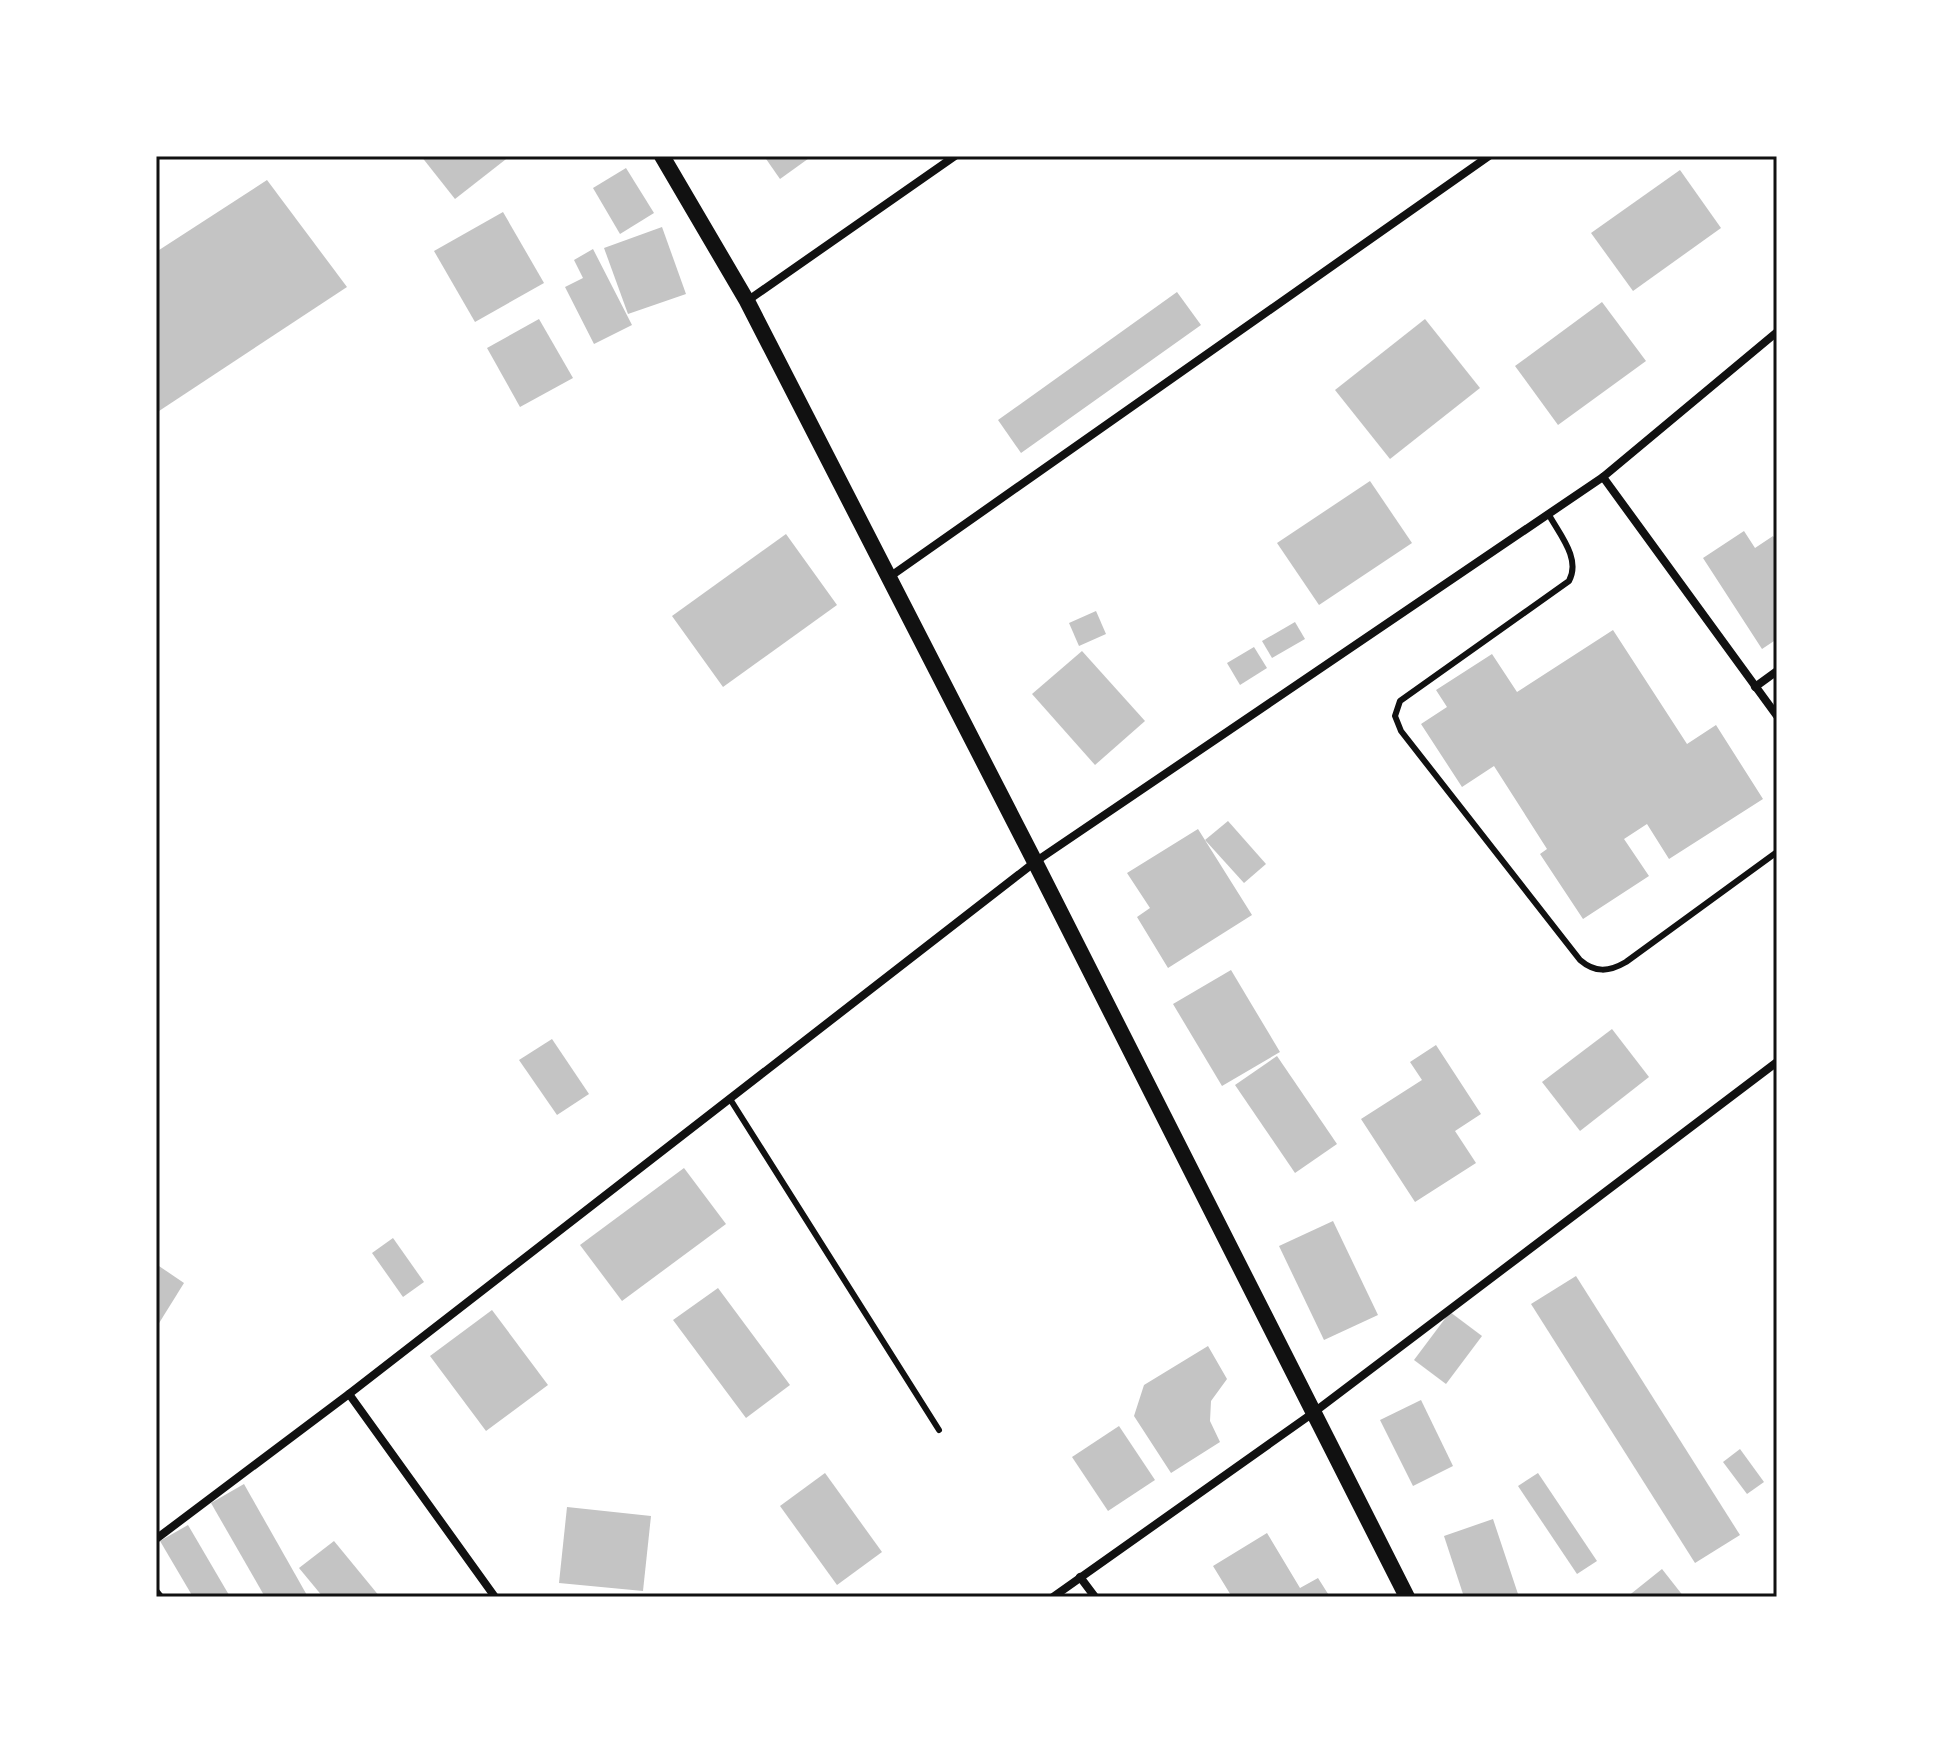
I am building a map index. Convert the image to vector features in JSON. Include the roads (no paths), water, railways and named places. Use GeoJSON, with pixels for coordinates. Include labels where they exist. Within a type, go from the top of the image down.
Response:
{"type":"FeatureCollection","features":[{"type":"Feature","properties":{"kind":"main road"},"geometry":{"type":"LineString","coordinates":[[662,156],[747,301],[1407,1597]]}},
{"type":"Feature","properties":{"kind":"street"},"geometry":{"type":"LineString","coordinates":[[747,301],[955,156]]}},
{"type":"Feature","properties":{"kind":"street"},"geometry":{"type":"LineString","coordinates":[[888,578],[1489,156]]}},
{"type":"Feature","properties":{"kind":"street"},"geometry":{"type":"LineString","coordinates":[[156,1539],[349,1394],[1035,862],[1603,477],[1777,332]]}},
{"type":"Feature","properties":{"kind":"street"},"geometry":{"type":"LineString","coordinates":[[1603,477],[1777,716]]}},
{"type":"Feature","properties":{"kind":"street"},"geometry":{"type":"LineString","coordinates":[[1755,687],[1777,671]]}},
{"type":"Feature","properties":{"kind":"street"},"geometry":{"type":"LineString","coordinates":[[1053,1597],[1313,1413],[1777,1062]]}},
{"type":"Feature","properties":{"kind":"street"},"geometry":{"type":"LineString","coordinates":[[349,1394],[495,1597]]}},
{"type":"Feature","properties":{"kind":"street"},"geometry":{"type":"LineString","coordinates":[[1080,1577],[1095,1597]]}},
{"type":"Feature","properties":{"kind":"street"},"geometry":{"type":"LineString","coordinates":[[156,1592],[160,1597]]}},
{"type":"Feature","properties":{"kind":"lane"},"geometry":{"type":"LineString","coordinates":[[1549,515],[1574,563],[1574,572],[1569,581],[1400,701],[1395,716],[1401,731],[1580,960],[1595,970],[1616,968],[1626,962],[1777,852]]}},
{"type":"Feature","properties":{"kind":"lane"},"geometry":{"type":"LineString","coordinates":[[730,1099],[939,1430]]}}]}
